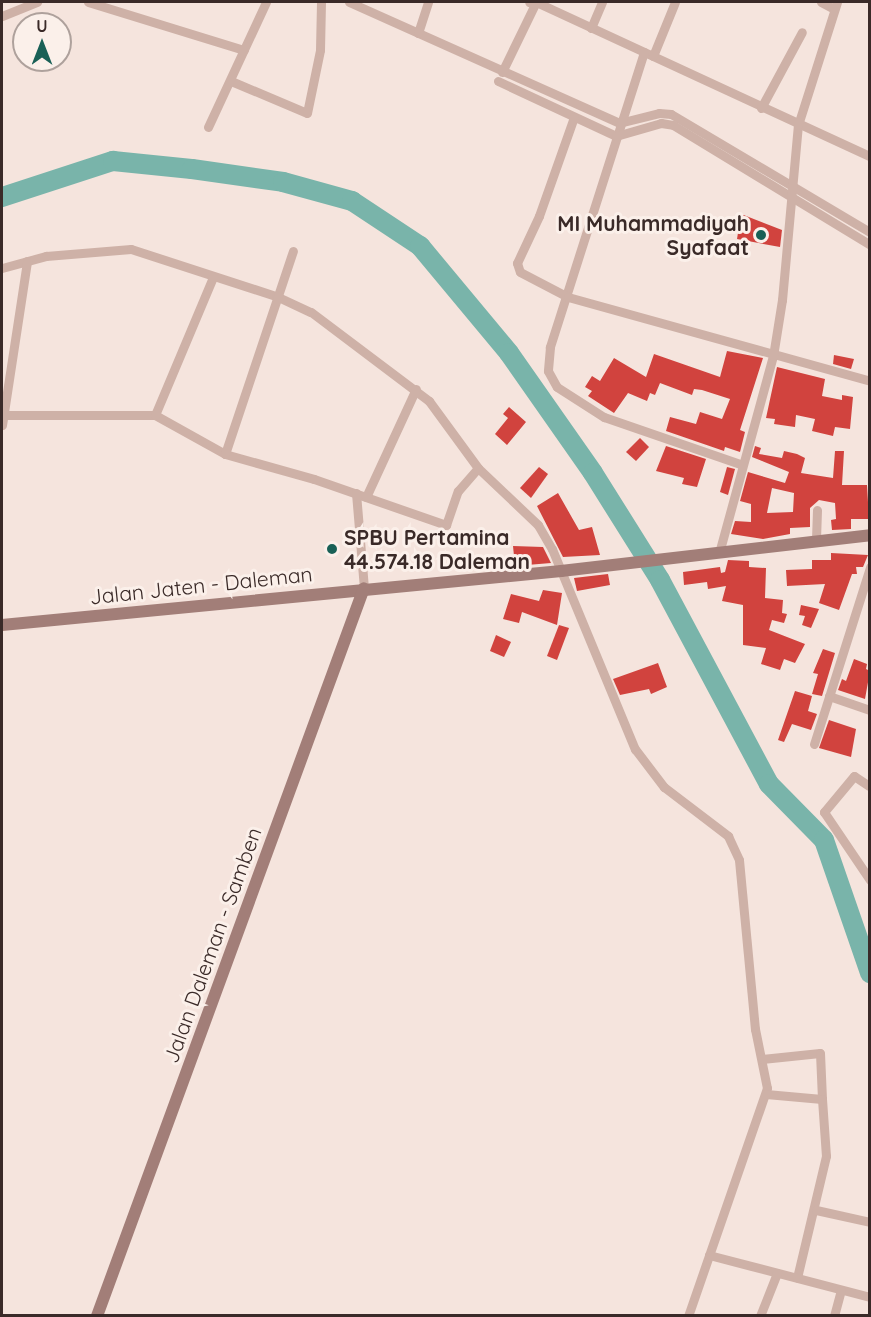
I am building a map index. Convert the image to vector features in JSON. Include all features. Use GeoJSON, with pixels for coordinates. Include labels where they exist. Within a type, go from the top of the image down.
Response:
{"type":"FeatureCollection","features":[{"type":"Feature","properties":{"kind":"main road","name":"Jalan Jaten - Daleman"},"geometry":{"type":"LineString","coordinates":[[2,625],[364,588],[561,571],[619,561],[719,553],[870,534]]}},
{"type":"Feature","properties":{"kind":"main road","name":"Jalan Daleman - Samben"},"geometry":{"type":"LineString","coordinates":[[97,1316],[364,588]]}},
{"type":"Feature","properties":{"kind":"street"},"geometry":{"type":"LineString","coordinates":[[2,16],[37,2]]}},
{"type":"Feature","properties":{"kind":"street"},"geometry":{"type":"LineString","coordinates":[[88,2],[244,50]]}},
{"type":"Feature","properties":{"kind":"street"},"geometry":{"type":"LineString","coordinates":[[208,127],[266,2]]}},
{"type":"Feature","properties":{"kind":"street"},"geometry":{"type":"LineString","coordinates":[[231,81],[307,113],[320,50],[321,2]]}},
{"type":"Feature","properties":{"kind":"street"},"geometry":{"type":"LineString","coordinates":[[350,2],[418,33],[574,117],[618,130],[659,113],[671,114],[869,244]]}},
{"type":"Feature","properties":{"kind":"street"},"geometry":{"type":"LineString","coordinates":[[418,33],[428,2]]}},
{"type":"Feature","properties":{"kind":"street"},"geometry":{"type":"LineString","coordinates":[[500,77],[533,2],[870,156]]}},
{"type":"Feature","properties":{"kind":"street"},"geometry":{"type":"LineString","coordinates":[[591,28],[602,2]]}},
{"type":"Feature","properties":{"kind":"street"},"geometry":{"type":"LineString","coordinates":[[675,2],[648,54],[618,130],[547,361],[557,387],[604,417],[642,433],[740,464]]}},
{"type":"Feature","properties":{"kind":"street"},"geometry":{"type":"LineString","coordinates":[[719,553],[740,464],[773,356],[783,300],[798,125],[835,5],[820,2]]}},
{"type":"Feature","properties":{"kind":"street"},"geometry":{"type":"LineString","coordinates":[[761,108],[802,32]]}},
{"type":"Feature","properties":{"kind":"street"},"geometry":{"type":"LineString","coordinates":[[500,77],[618,130]]}},
{"type":"Feature","properties":{"kind":"street"},"geometry":{"type":"LineString","coordinates":[[574,117],[517,267],[568,297],[773,356],[870,381]]}},
{"type":"Feature","properties":{"kind":"street"},"geometry":{"type":"LineString","coordinates":[[791,192],[870,232]]}},
{"type":"Feature","properties":{"kind":"street"},"geometry":{"type":"LineString","coordinates":[[2,268],[27,261],[122,248],[212,280],[275,299],[325,321],[442,416],[478,468],[534,520],[561,571],[635,748],[664,787],[728,836],[735,847],[766,1094],[688,1316]]}},
{"type":"Feature","properties":{"kind":"street"},"geometry":{"type":"LineString","coordinates":[[225,454],[275,299],[293,251]]}},
{"type":"Feature","properties":{"kind":"street"},"geometry":{"type":"LineString","coordinates":[[27,261],[2,419],[156,415],[225,454],[356,493],[446,525],[458,491],[478,468]]}},
{"type":"Feature","properties":{"kind":"street"},"geometry":{"type":"LineString","coordinates":[[156,415],[212,280]]}},
{"type":"Feature","properties":{"kind":"street"},"geometry":{"type":"LineString","coordinates":[[366,497],[414,392]]}},
{"type":"Feature","properties":{"kind":"street"},"geometry":{"type":"LineString","coordinates":[[356,493],[364,588]]}},
{"type":"Feature","properties":{"kind":"street"},"geometry":{"type":"LineString","coordinates":[[816,539],[817,510]]}},
{"type":"Feature","properties":{"kind":"street"},"geometry":{"type":"LineString","coordinates":[[814,744],[867,590],[870,567]]}},
{"type":"Feature","properties":{"kind":"street"},"geometry":{"type":"LineString","coordinates":[[829,696],[870,710]]}},
{"type":"Feature","properties":{"kind":"street"},"geometry":{"type":"LineString","coordinates":[[869,786],[854,776],[824,812],[870,880]]}},
{"type":"Feature","properties":{"kind":"street"},"geometry":{"type":"LineString","coordinates":[[762,1059],[820,1053],[826,1147],[816,1210],[797,1278]]}},
{"type":"Feature","properties":{"kind":"street"},"geometry":{"type":"LineString","coordinates":[[766,1094],[822,1099]]}},
{"type":"Feature","properties":{"kind":"street"},"geometry":{"type":"LineString","coordinates":[[816,1210],[870,1222]]}},
{"type":"Feature","properties":{"kind":"street"},"geometry":{"type":"LineString","coordinates":[[709,1255],[870,1297]]}},
{"type":"Feature","properties":{"kind":"street"},"geometry":{"type":"LineString","coordinates":[[760,1316],[777,1273]]}},
{"type":"Feature","properties":{"kind":"street"},"geometry":{"type":"LineString","coordinates":[[834,1316],[841,1290]]}},
{"type":"Feature","properties":{"kind":"building","name":"MI Muhammadiyah Syafaat"},"geometry":{"type":"Polygon","coordinates":[[[741,214],[782,230],[780,247],[737,239],[741,214]]]}},
{"type":"Feature","properties":{"kind":"building"},"geometry":{"type":"Polygon","coordinates":[[[727,351],[763,358],[740,430],[745,432],[740,452],[725,447],[724,451],[666,431],[670,417],[696,424],[700,412],[722,419],[730,399],[694,389],[692,395],[660,383],[655,395],[650,393],[647,401],[628,393],[614,413],[588,396],[592,391],[585,387],[592,376],[600,381],[614,358],[646,377],[654,354],[720,377],[727,351]]]}},
{"type":"Feature","properties":{"kind":"building"},"geometry":{"type":"Polygon","coordinates":[[[834,355],[854,359],[851,369],[833,364],[834,355]]]}},
{"type":"Feature","properties":{"kind":"building"},"geometry":{"type":"Polygon","coordinates":[[[777,367],[825,379],[822,396],[842,400],[842,395],[853,397],[850,429],[835,427],[833,436],[812,431],[815,419],[796,415],[795,427],[774,424],[775,419],[766,418],[777,367]]]}},
{"type":"Feature","properties":{"kind":"building"},"geometry":{"type":"Polygon","coordinates":[[[509,407],[526,422],[507,445],[495,434],[508,418],[503,414],[509,407]]]}},
{"type":"Feature","properties":{"kind":"building"},"geometry":{"type":"Polygon","coordinates":[[[640,438],[649,447],[636,461],[626,452],[640,438]]]}},
{"type":"Feature","properties":{"kind":"building"},"geometry":{"type":"Polygon","coordinates":[[[666,446],[706,459],[697,487],[682,484],[684,478],[656,471],[666,446]]]}},
{"type":"Feature","properties":{"kind":"building"},"geometry":{"type":"Polygon","coordinates":[[[755,446],[761,448],[759,454],[782,458],[784,451],[797,454],[805,458],[801,473],[833,478],[835,451],[844,451],[842,485],[867,485],[869,519],[851,519],[851,529],[832,530],[831,520],[836,519],[835,503],[819,500],[810,508],[810,527],[790,528],[790,534],[763,539],[731,534],[735,521],[751,522],[751,504],[740,501],[748,472],[785,483],[789,472],[752,457],[755,446]],[[772,488],[767,513],[793,512],[794,493],[772,488]]]}},
{"type":"Feature","properties":{"kind":"building"},"geometry":{"type":"Polygon","coordinates":[[[539,467],[548,474],[531,498],[520,488],[539,467]]]}},
{"type":"Feature","properties":{"kind":"building"},"geometry":{"type":"Polygon","coordinates":[[[727,467],[735,469],[728,495],[720,492],[727,467]]]}},
{"type":"Feature","properties":{"kind":"building"},"geometry":{"type":"Polygon","coordinates":[[[558,493],[579,530],[592,527],[600,555],[563,557],[537,506],[558,493]]]}},
{"type":"Feature","properties":{"kind":"building"},"geometry":{"type":"Polygon","coordinates":[[[513,546],[543,547],[551,563],[515,566],[513,546]]]}},
{"type":"Feature","properties":{"kind":"building"},"geometry":{"type":"Polygon","coordinates":[[[831,553],[868,555],[863,567],[856,567],[857,574],[852,574],[839,610],[819,603],[825,584],[787,586],[786,570],[812,569],[812,560],[831,560],[831,553]]]}},
{"type":"Feature","properties":{"kind":"building"},"geometry":{"type":"Polygon","coordinates":[[[728,560],[749,561],[749,567],[766,568],[765,598],[783,600],[782,613],[787,614],[784,623],[772,620],[769,630],[805,644],[795,663],[784,659],[780,670],[761,664],[766,648],[743,645],[743,605],[722,601],[726,586],[708,589],[707,582],[684,585],[683,572],[720,567],[721,573],[725,572],[728,560]]]}},
{"type":"Feature","properties":{"kind":"building"},"geometry":{"type":"Polygon","coordinates":[[[608,574],[610,585],[577,591],[574,578],[608,574]]]}},
{"type":"Feature","properties":{"kind":"building"},"geometry":{"type":"Polygon","coordinates":[[[543,590],[562,593],[557,625],[522,612],[519,623],[503,619],[511,594],[539,601],[543,590]]]}},
{"type":"Feature","properties":{"kind":"building"},"geometry":{"type":"Polygon","coordinates":[[[801,605],[819,609],[811,628],[802,625],[805,616],[799,615],[801,605]]]}},
{"type":"Feature","properties":{"kind":"building"},"geometry":{"type":"Polygon","coordinates":[[[559,625],[569,628],[557,660],[547,656],[559,625]]]}},
{"type":"Feature","properties":{"kind":"building"},"geometry":{"type":"Polygon","coordinates":[[[496,635],[511,642],[504,657],[490,651],[496,635]]]}},
{"type":"Feature","properties":{"kind":"building"},"geometry":{"type":"Polygon","coordinates":[[[823,649],[835,653],[822,696],[812,694],[818,674],[813,673],[823,649]]]}},
{"type":"Feature","properties":{"kind":"building"},"geometry":{"type":"Polygon","coordinates":[[[854,659],[867,664],[866,669],[870,671],[865,699],[838,690],[842,679],[846,681],[854,659]]]}},
{"type":"Feature","properties":{"kind":"building"},"geometry":{"type":"Polygon","coordinates":[[[658,663],[667,687],[651,694],[649,689],[620,695],[613,679],[658,663]]]}},
{"type":"Feature","properties":{"kind":"building"},"geometry":{"type":"Polygon","coordinates":[[[795,691],[812,696],[808,711],[817,714],[811,730],[792,724],[784,742],[778,740],[795,691]]]}},
{"type":"Feature","properties":{"kind":"building"},"geometry":{"type":"Polygon","coordinates":[[[829,720],[856,729],[851,757],[819,748],[829,720]]]}},
{"type":"Feature","properties":{"kind":"waterway"},"geometry":{"type":"LineString","coordinates":[[2,197],[113,161],[192,169],[283,182],[352,201],[420,246],[509,353],[593,473],[660,580],[769,784],[824,840],[870,973]]}},
{"type":"Feature","properties":{"kind":"place","name":"MI Muhammadiyah Syafaat"},"geometry":{"type":"Point","coordinates":[761,235]}},
{"type":"Feature","properties":{"kind":"place","name":"SPBU Pertamina 44.574.18 Daleman"},"geometry":{"type":"Point","coordinates":[332,549]}}]}
